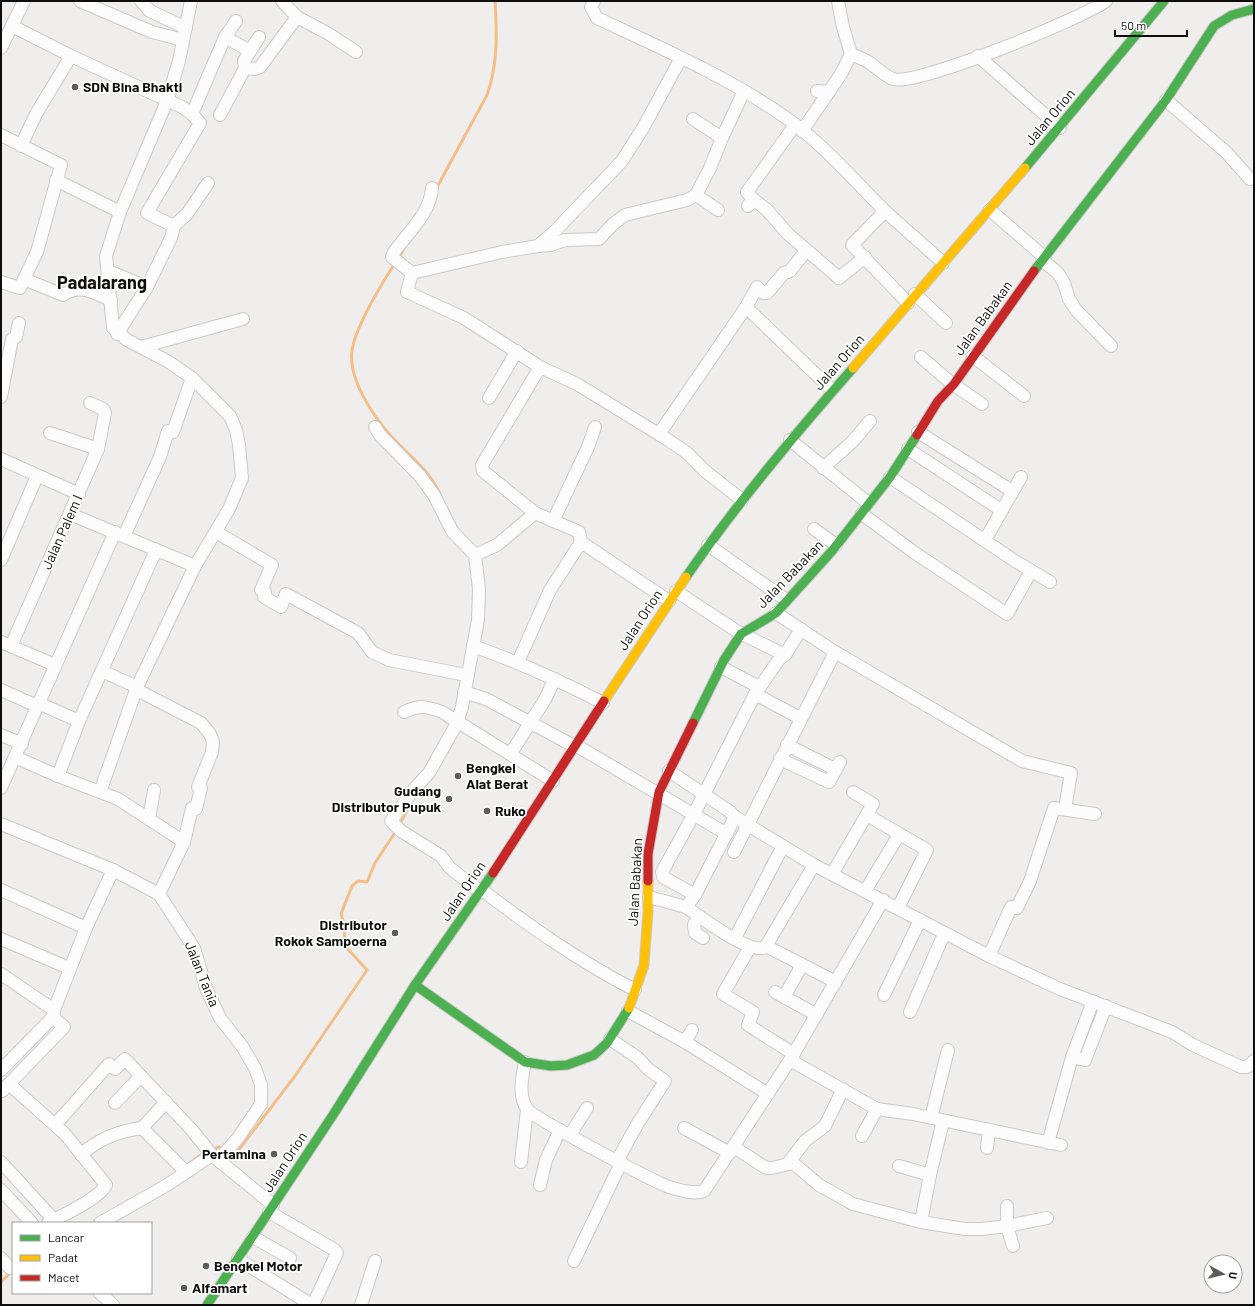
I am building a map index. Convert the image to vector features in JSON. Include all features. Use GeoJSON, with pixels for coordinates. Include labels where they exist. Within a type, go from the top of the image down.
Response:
{"type":"FeatureCollection","features":[{"type":"Feature","properties":{"kind":"main road","name":"Jalan Orion"},"geometry":{"type":"LineString","coordinates":[[207,1305],[271,1209],[415,985],[481,891],[669,601],[708,546],[742,500],[790,440],[1060,128],[1164,1]]}},
{"type":"Feature","properties":{"kind":"main road","name":"Jalan Babakan"},"geometry":{"type":"LineString","coordinates":[[415,985],[525,1062],[551,1066],[574,1063],[594,1055],[610,1039],[628,1011],[644,965],[648,897],[648,854],[658,792],[737,632],[776,613],[785,599],[835,544],[890,477],[938,401],[954,384],[1043,258],[1123,158],[1166,100],[1214,26],[1232,15],[1254,9]]}},
{"type":"Feature","properties":{"kind":"street"},"geometry":{"type":"LineString","coordinates":[[1,48],[24,1]]}},
{"type":"Feature","properties":{"kind":"street"},"geometry":{"type":"LineString","coordinates":[[80,1],[152,32],[183,40]]}},
{"type":"Feature","properties":{"kind":"street"},"geometry":{"type":"LineString","coordinates":[[141,1],[150,11],[186,28]]}},
{"type":"Feature","properties":{"kind":"street"},"geometry":{"type":"LineString","coordinates":[[100,792],[137,687],[195,566],[229,509],[240,483],[242,468],[236,430],[230,416],[192,378],[169,362],[117,334],[113,328],[106,256],[120,212],[167,101],[179,61],[191,1]]}},
{"type":"Feature","properties":{"kind":"street"},"geometry":{"type":"LineString","coordinates":[[282,1],[297,17],[329,34],[356,52]]}},
{"type":"Feature","properties":{"kind":"street"},"geometry":{"type":"LineString","coordinates":[[838,1],[842,27],[851,54],[842,74],[747,192],[750,202],[767,210],[788,234],[839,278],[865,257]]}},
{"type":"Feature","properties":{"kind":"street"},"geometry":{"type":"LineString","coordinates":[[851,54],[869,62],[893,79],[904,80],[938,71],[1048,30],[1098,7],[1106,1]]}},
{"type":"Feature","properties":{"kind":"street"},"geometry":{"type":"LineString","coordinates":[[593,4],[597,18],[681,58],[744,91],[798,128],[841,166],[885,211],[943,263]]}},
{"type":"Feature","properties":{"kind":"street"},"geometry":{"type":"LineString","coordinates":[[245,68],[255,69],[260,67],[297,17]]}},
{"type":"Feature","properties":{"kind":"street"},"geometry":{"type":"LineString","coordinates":[[192,114],[225,37],[236,21]]}},
{"type":"Feature","properties":{"kind":"street"},"geometry":{"type":"LineString","coordinates":[[12,26],[71,56],[167,101],[192,114],[200,123],[147,213],[174,226]]}},
{"type":"Feature","properties":{"kind":"street"},"geometry":{"type":"LineString","coordinates":[[225,37],[250,51]]}},
{"type":"Feature","properties":{"kind":"street"},"geometry":{"type":"LineString","coordinates":[[220,115],[245,68],[244,61],[259,37]]}},
{"type":"Feature","properties":{"kind":"street"},"geometry":{"type":"LineString","coordinates":[[21,146],[36,114],[71,56]]}},
{"type":"Feature","properties":{"kind":"street"},"geometry":{"type":"LineString","coordinates":[[978,56],[1060,128]]}},
{"type":"Feature","properties":{"kind":"street"},"geometry":{"type":"LineString","coordinates":[[538,246],[555,232],[622,160],[644,128],[681,58]]}},
{"type":"Feature","properties":{"kind":"street"},"geometry":{"type":"LineString","coordinates":[[412,273],[502,252],[551,245],[565,240],[599,239],[613,224],[625,216],[687,200],[696,195],[710,168],[744,91]]}},
{"type":"Feature","properties":{"kind":"street"},"geometry":{"type":"LineString","coordinates":[[817,91],[829,92]]}},
{"type":"Feature","properties":{"kind":"street"},"geometry":{"type":"LineString","coordinates":[[1166,100],[1223,150],[1250,179]]}},
{"type":"Feature","properties":{"kind":"street"},"geometry":{"type":"LineString","coordinates":[[693,119],[722,138]]}},
{"type":"Feature","properties":{"kind":"street"},"geometry":{"type":"LineString","coordinates":[[1,136],[61,165],[38,252],[20,288],[1,282]]}},
{"type":"Feature","properties":{"kind":"street"},"geometry":{"type":"LineString","coordinates":[[56,180],[120,212]]}},
{"type":"Feature","properties":{"kind":"street"},"geometry":{"type":"LineString","coordinates":[[117,334],[147,287],[171,238],[174,226],[187,214],[208,183]]}},
{"type":"Feature","properties":{"kind":"street"},"geometry":{"type":"LineString","coordinates":[[412,273],[396,260],[394,252],[426,209],[431,197],[432,188]]}},
{"type":"Feature","properties":{"kind":"street"},"geometry":{"type":"LineString","coordinates":[[696,195],[718,210]]}},
{"type":"Feature","properties":{"kind":"street"},"geometry":{"type":"LineString","coordinates":[[990,210],[1058,273],[1064,282],[1069,298],[1076,310],[1111,346]]}},
{"type":"Feature","properties":{"kind":"street"},"geometry":{"type":"LineString","coordinates":[[885,211],[852,245],[911,299],[946,324]]}},
{"type":"Feature","properties":{"kind":"street"},"geometry":{"type":"LineString","coordinates":[[659,434],[746,308],[757,287],[763,293],[767,293],[784,273],[790,271],[806,250]]}},
{"type":"Feature","properties":{"kind":"street"},"geometry":{"type":"LineString","coordinates":[[108,271],[147,287]]}},
{"type":"Feature","properties":{"kind":"street"},"geometry":{"type":"LineString","coordinates":[[412,273],[407,292],[464,318],[540,367],[578,384],[659,434],[686,452],[705,471],[742,500]]}},
{"type":"Feature","properties":{"kind":"street"},"geometry":{"type":"LineString","coordinates":[[24,279],[63,295],[71,289],[79,288],[110,300]]}},
{"type":"Feature","properties":{"kind":"street"},"geometry":{"type":"LineString","coordinates":[[746,308],[832,390]]}},
{"type":"Feature","properties":{"kind":"street"},"geometry":{"type":"LineString","coordinates":[[141,347],[243,319]]}},
{"type":"Feature","properties":{"kind":"street"},"geometry":{"type":"LineString","coordinates":[[1,397],[7,338],[16,337],[19,323]]}},
{"type":"Feature","properties":{"kind":"street"},"geometry":{"type":"LineString","coordinates":[[489,398],[517,351]]}},
{"type":"Feature","properties":{"kind":"street"},"geometry":{"type":"LineString","coordinates":[[973,356],[1024,396]]}},
{"type":"Feature","properties":{"kind":"street"},"geometry":{"type":"LineString","coordinates":[[921,357],[954,384],[982,404]]}},
{"type":"Feature","properties":{"kind":"street"},"geometry":{"type":"LineString","coordinates":[[540,367],[482,464],[482,468],[486,474],[535,513],[579,532],[582,542],[669,601]]}},
{"type":"Feature","properties":{"kind":"street"},"geometry":{"type":"LineString","coordinates":[[1,788],[22,744],[37,705],[55,666],[160,457],[168,431],[173,432],[192,378]]}},
{"type":"Feature","properties":{"kind":"street","name":"Jalan Palem I"},"geometry":{"type":"LineString","coordinates":[[6,644],[70,514],[98,449],[105,415],[104,409],[90,403]]}},
{"type":"Feature","properties":{"kind":"street"},"geometry":{"type":"LineString","coordinates":[[823,468],[852,442],[870,421]]}},
{"type":"Feature","properties":{"kind":"street"},"geometry":{"type":"LineString","coordinates":[[375,427],[380,435],[420,476],[434,495],[452,531],[477,554],[479,589],[475,647],[466,675],[467,692],[460,722],[428,773],[414,789],[391,821],[397,828],[441,856],[450,868],[540,934],[598,971],[635,990]]}},
{"type":"Feature","properties":{"kind":"street"},"geometry":{"type":"LineString","coordinates":[[553,521],[588,447],[595,427]]}},
{"type":"Feature","properties":{"kind":"street"},"geometry":{"type":"LineString","coordinates":[[918,432],[1012,491]]}},
{"type":"Feature","properties":{"kind":"street"},"geometry":{"type":"LineString","coordinates":[[50,433],[98,449]]}},
{"type":"Feature","properties":{"kind":"street"},"geometry":{"type":"LineString","coordinates":[[790,440],[866,505],[915,553],[1007,614],[1031,570]]}},
{"type":"Feature","properties":{"kind":"street"},"geometry":{"type":"LineString","coordinates":[[908,449],[1001,510]]}},
{"type":"Feature","properties":{"kind":"street"},"geometry":{"type":"LineString","coordinates":[[1,459],[79,494]]}},
{"type":"Feature","properties":{"kind":"street"},"geometry":{"type":"LineString","coordinates":[[1,560],[37,476]]}},
{"type":"Feature","properties":{"kind":"street"},"geometry":{"type":"LineString","coordinates":[[890,477],[1050,582]]}},
{"type":"Feature","properties":{"kind":"street"},"geometry":{"type":"LineString","coordinates":[[986,540],[1001,510],[1021,477]]}},
{"type":"Feature","properties":{"kind":"street"},"geometry":{"type":"LineString","coordinates":[[477,554],[497,545],[535,513]]}},
{"type":"Feature","properties":{"kind":"street"},"geometry":{"type":"LineString","coordinates":[[70,514],[195,566]]}},
{"type":"Feature","properties":{"kind":"street"},"geometry":{"type":"LineString","coordinates":[[814,529],[835,544]]}},
{"type":"Feature","properties":{"kind":"street"},"geometry":{"type":"LineString","coordinates":[[216,532],[272,565],[261,590],[265,592],[264,597],[271,602],[281,607],[286,594],[358,633],[377,655],[389,660],[466,675]]}},
{"type":"Feature","properties":{"kind":"street"},"geometry":{"type":"LineString","coordinates":[[518,662],[550,590],[582,542]]}},
{"type":"Feature","properties":{"kind":"street"},"geometry":{"type":"LineString","coordinates":[[708,546],[785,599]]}},
{"type":"Feature","properties":{"kind":"street"},"geometry":{"type":"LineString","coordinates":[[58,776],[79,721],[156,550]]}},
{"type":"Feature","properties":{"kind":"street"},"geometry":{"type":"LineString","coordinates":[[676,591],[737,632],[785,655]]}},
{"type":"Feature","properties":{"kind":"street"},"geometry":{"type":"LineString","coordinates":[[776,613],[835,652],[1022,761],[1071,773],[1065,809]]}},
{"type":"Feature","properties":{"kind":"street"},"geometry":{"type":"LineString","coordinates":[[695,895],[662,875],[673,851],[705,794],[757,690],[780,658],[785,655],[801,629]]}},
{"type":"Feature","properties":{"kind":"street"},"geometry":{"type":"LineString","coordinates":[[6,644],[55,666]]}},
{"type":"Feature","properties":{"kind":"street"},"geometry":{"type":"LineString","coordinates":[[475,647],[518,662],[555,678],[603,703]]}},
{"type":"Feature","properties":{"kind":"street"},"geometry":{"type":"LineString","coordinates":[[734,852],[800,718],[835,652]]}},
{"type":"Feature","properties":{"kind":"street"},"geometry":{"type":"LineString","coordinates":[[721,667],[800,718]]}},
{"type":"Feature","properties":{"kind":"street"},"geometry":{"type":"LineString","coordinates":[[102,671],[137,687],[139,691],[201,723],[210,734],[213,742],[212,752],[198,786],[201,788],[196,809],[192,808],[184,842],[159,894]]}},
{"type":"Feature","properties":{"kind":"street"},"geometry":{"type":"LineString","coordinates":[[510,753],[544,701],[555,678]]}},
{"type":"Feature","properties":{"kind":"street"},"geometry":{"type":"LineString","coordinates":[[1,690],[79,721]]}},
{"type":"Feature","properties":{"kind":"street"},"geometry":{"type":"LineString","coordinates":[[467,692],[576,746],[658,792],[727,834]]}},
{"type":"Feature","properties":{"kind":"street"},"geometry":{"type":"LineString","coordinates":[[404,712],[416,706],[428,707],[442,712],[553,781]]}},
{"type":"Feature","properties":{"kind":"street"},"geometry":{"type":"LineString","coordinates":[[1,735],[22,744]]}},
{"type":"Feature","properties":{"kind":"street"},"geometry":{"type":"LineString","coordinates":[[780,759],[829,782],[838,766],[787,745]]}},
{"type":"Feature","properties":{"kind":"street"},"geometry":{"type":"LineString","coordinates":[[15,757],[58,776],[118,799],[184,842]]}},
{"type":"Feature","properties":{"kind":"street"},"geometry":{"type":"LineString","coordinates":[[669,771],[705,794],[735,817],[814,865],[883,900],[944,934],[1060,989],[1172,1032],[1193,1045],[1240,1067],[1247,1067],[1254,1060]]}},
{"type":"Feature","properties":{"kind":"street"},"geometry":{"type":"LineString","coordinates":[[149,818],[154,790]]}},
{"type":"Feature","properties":{"kind":"street"},"geometry":{"type":"LineString","coordinates":[[832,874],[874,804],[853,792]]}},
{"type":"Feature","properties":{"kind":"street"},"geometry":{"type":"LineString","coordinates":[[989,956],[1011,907],[1017,908],[1030,880],[1054,808],[1095,814]]}},
{"type":"Feature","properties":{"kind":"street"},"geometry":{"type":"LineString","coordinates":[[867,815],[927,850],[898,908]]}},
{"type":"Feature","properties":{"kind":"street"},"geometry":{"type":"LineString","coordinates":[[686,907],[695,895],[735,817]]}},
{"type":"Feature","properties":{"kind":"street","name":"Jalan Tania"},"geometry":{"type":"LineString","coordinates":[[1,824],[113,870],[159,894],[194,948],[206,988],[220,1018],[242,1046],[255,1068],[262,1085],[260,1104],[231,1146],[183,1169],[102,1222]]}},
{"type":"Feature","properties":{"kind":"street"},"geometry":{"type":"LineString","coordinates":[[865,891],[897,838]]}},
{"type":"Feature","properties":{"kind":"street"},"geometry":{"type":"LineString","coordinates":[[735,938],[783,846]]}},
{"type":"Feature","properties":{"kind":"street"},"geometry":{"type":"LineString","coordinates":[[648,897],[686,907],[750,947],[760,949],[766,946],[814,865]]}},
{"type":"Feature","properties":{"kind":"street"},"geometry":{"type":"LineString","coordinates":[[1,1070],[54,1013],[69,968],[113,870]]}},
{"type":"Feature","properties":{"kind":"street"},"geometry":{"type":"LineString","coordinates":[[1,890],[86,928]]}},
{"type":"Feature","properties":{"kind":"street"},"geometry":{"type":"LineString","coordinates":[[528,1110],[565,1133],[668,1187],[697,1193],[706,1190],[792,1057],[883,900]]}},
{"type":"Feature","properties":{"kind":"street"},"geometry":{"type":"LineString","coordinates":[[699,916],[694,928],[695,933],[703,938]]}},
{"type":"Feature","properties":{"kind":"street"},"geometry":{"type":"LineString","coordinates":[[884,995],[920,920]]}},
{"type":"Feature","properties":{"kind":"street"},"geometry":{"type":"LineString","coordinates":[[910,1012],[944,934]]}},
{"type":"Feature","properties":{"kind":"street"},"geometry":{"type":"LineString","coordinates":[[1,938],[69,968]]}},
{"type":"Feature","properties":{"kind":"street"},"geometry":{"type":"LineString","coordinates":[[766,946],[836,982]]}},
{"type":"Feature","properties":{"kind":"street"},"geometry":{"type":"LineString","coordinates":[[750,947],[723,994],[753,1012],[748,1025],[792,1057],[877,1109],[931,1118],[1061,1145]]}},
{"type":"Feature","properties":{"kind":"street"},"geometry":{"type":"LineString","coordinates":[[802,965],[780,995],[817,1015]]}},
{"type":"Feature","properties":{"kind":"street"},"geometry":{"type":"LineString","coordinates":[[1,974],[54,1013],[64,1028],[5,1087],[55,1125],[106,1185],[95,1198],[51,1221],[2,1165]]}},
{"type":"Feature","properties":{"kind":"street"},"geometry":{"type":"LineString","coordinates":[[1048,1143],[1072,1056],[1093,1001]]}},
{"type":"Feature","properties":{"kind":"street"},"geometry":{"type":"LineString","coordinates":[[1072,1056],[1085,1060],[1106,1006]]}},
{"type":"Feature","properties":{"kind":"street"},"geometry":{"type":"LineString","coordinates":[[628,1011],[685,1042],[768,1094]]}},
{"type":"Feature","properties":{"kind":"street"},"geometry":{"type":"LineString","coordinates":[[685,1042],[692,1030]]}},
{"type":"Feature","properties":{"kind":"street"},"geometry":{"type":"LineString","coordinates":[[574,1261],[638,1123],[665,1081],[638,1058],[610,1039]]}},
{"type":"Feature","properties":{"kind":"street"},"geometry":{"type":"LineString","coordinates":[[931,1118],[948,1050]]}},
{"type":"Feature","properties":{"kind":"street"},"geometry":{"type":"LineString","coordinates":[[55,1125],[109,1064],[116,1069],[124,1059],[166,1102],[214,1155],[271,1209],[335,1250],[337,1253],[312,1305],[238,1259]]}},
{"type":"Feature","properties":{"kind":"street"},"geometry":{"type":"LineString","coordinates":[[521,1162],[528,1110],[522,1087],[525,1062]]}},
{"type":"Feature","properties":{"kind":"street"},"geometry":{"type":"LineString","coordinates":[[115,1103],[141,1076]]}},
{"type":"Feature","properties":{"kind":"street"},"geometry":{"type":"LineString","coordinates":[[684,1128],[732,1150],[766,1168],[772,1168],[789,1162],[805,1141],[825,1126],[843,1089]]}},
{"type":"Feature","properties":{"kind":"street"},"geometry":{"type":"LineString","coordinates":[[82,1155],[90,1147],[105,1138],[124,1130],[142,1128],[166,1102]]}},
{"type":"Feature","properties":{"kind":"street"},"geometry":{"type":"LineString","coordinates":[[540,1185],[546,1160],[565,1133],[588,1108]]}},
{"type":"Feature","properties":{"kind":"street"},"geometry":{"type":"LineString","coordinates":[[862,1136],[877,1109]]}},
{"type":"Feature","properties":{"kind":"street"},"geometry":{"type":"LineString","coordinates":[[921,1222],[930,1175],[944,1121]]}},
{"type":"Feature","properties":{"kind":"street"},"geometry":{"type":"LineString","coordinates":[[142,1128],[183,1169]]}},
{"type":"Feature","properties":{"kind":"street"},"geometry":{"type":"LineString","coordinates":[[987,1148],[989,1130]]}},
{"type":"Feature","properties":{"kind":"street"},"geometry":{"type":"LineString","coordinates":[[789,1162],[797,1164],[819,1185],[853,1204],[921,1222],[965,1229],[982,1229],[1007,1226],[1047,1218]]}},
{"type":"Feature","properties":{"kind":"street"},"geometry":{"type":"LineString","coordinates":[[899,1166],[930,1175]]}},
{"type":"Feature","properties":{"kind":"street"},"geometry":{"type":"LineString","coordinates":[[1,1190],[31,1222]]}},
{"type":"Feature","properties":{"kind":"street"},"geometry":{"type":"LineString","coordinates":[[1007,1206],[1007,1226],[1013,1246]]}},
{"type":"Feature","properties":{"kind":"street"},"geometry":{"type":"LineString","coordinates":[[252,1237],[290,1258]]}},
{"type":"Feature","properties":{"kind":"street"},"geometry":{"type":"LineString","coordinates":[[1,1258],[10,1268]]}},
{"type":"Feature","properties":{"kind":"street"},"geometry":{"type":"LineString","coordinates":[[361,1305],[375,1261]]}},
{"type":"Feature","properties":{"kind":"street"},"geometry":{"type":"LineString","coordinates":[[101,1294],[113,1305]]}},
{"type":"Feature","properties":{"kind":"waterway"},"geometry":{"type":"LineString","coordinates":[[436,189],[487,95],[491,83],[496,48],[495,1]]}},
{"type":"Feature","properties":{"kind":"waterway"},"geometry":{"type":"LineString","coordinates":[[398,259],[405,247]]}},
{"type":"Feature","properties":{"kind":"waterway"},"geometry":{"type":"LineString","coordinates":[[395,263],[370,305],[358,329],[352,350],[354,373],[363,396],[384,428],[424,469],[440,494]]}},
{"type":"Feature","properties":{"kind":"waterway"},"geometry":{"type":"LineString","coordinates":[[400,824],[410,804]]}},
{"type":"Feature","properties":{"kind":"waterway"},"geometry":{"type":"LineString","coordinates":[[229,1153],[237,1152],[295,1076],[367,970],[345,946],[344,924],[341,914],[352,886],[358,881],[367,882],[375,863],[396,831]]}},
{"type":"Feature","properties":{"kind":"waterway"},"geometry":{"type":"LineString","coordinates":[[213,1149],[219,1147],[224,1150]]}},
{"type":"Feature","properties":{"kind":"waterway"},"geometry":{"type":"LineString","coordinates":[[184,1167],[205,1152]]}},
{"type":"Feature","properties":{"kind":"waterway"},"geometry":{"type":"LineString","coordinates":[[1,1282],[11,1272]]}},
{"type":"Feature","properties":{"kind":"traffic: fast"},"geometry":{"type":"LineString","coordinates":[[1025,168],[1164,1]]}},
{"type":"Feature","properties":{"kind":"traffic: fast"},"geometry":{"type":"LineString","coordinates":[[1034,271],[1166,100],[1214,26],[1232,15],[1254,9]]}},
{"type":"Feature","properties":{"kind":"traffic: fast"},"geometry":{"type":"LineString","coordinates":[[686,577],[766,470],[853,368]]}},
{"type":"Feature","properties":{"kind":"traffic: fast"},"geometry":{"type":"LineString","coordinates":[[693,723],[724,660],[741,634],[776,613],[832,551],[890,477],[917,435]]}},
{"type":"Feature","properties":{"kind":"traffic: fast"},"geometry":{"type":"LineString","coordinates":[[207,1305],[333,1115],[415,985],[493,873]]}},
{"type":"Feature","properties":{"kind":"traffic: fast"},"geometry":{"type":"LineString","coordinates":[[415,985],[525,1062],[551,1066],[567,1065],[594,1055],[607,1043],[629,1008]]}},
{"type":"Feature","properties":{"kind":"traffic: slow"},"geometry":{"type":"LineString","coordinates":[[853,368],[1025,168]]}},
{"type":"Feature","properties":{"kind":"traffic: slow"},"geometry":{"type":"LineString","coordinates":[[604,701],[686,577]]}},
{"type":"Feature","properties":{"kind":"traffic: slow"},"geometry":{"type":"LineString","coordinates":[[629,1008],[644,965],[648,912],[648,881]]}},
{"type":"Feature","properties":{"kind":"traffic: jam"},"geometry":{"type":"LineString","coordinates":[[917,435],[938,401],[954,384],[1034,271]]}},
{"type":"Feature","properties":{"kind":"traffic: jam"},"geometry":{"type":"LineString","coordinates":[[493,873],[604,701]]}},
{"type":"Feature","properties":{"kind":"traffic: jam"},"geometry":{"type":"LineString","coordinates":[[648,881],[648,854],[659,792],[693,723]]}},
{"type":"Feature","properties":{"kind":"place","name":"SDN Bina Bhakti"},"geometry":{"type":"Point","coordinates":[75,87]}},
{"type":"Feature","properties":{"kind":"place","name":"Bengkel Alat Berat"},"geometry":{"type":"Point","coordinates":[458,776]}},
{"type":"Feature","properties":{"kind":"place","name":"Gudang Distributor Pupuk"},"geometry":{"type":"Point","coordinates":[449,799]}},
{"type":"Feature","properties":{"kind":"place","name":"Ruko"},"geometry":{"type":"Point","coordinates":[487,811]}},
{"type":"Feature","properties":{"kind":"place","name":"Distributor Rokok Sampoerna"},"geometry":{"type":"Point","coordinates":[395,933]}},
{"type":"Feature","properties":{"kind":"place","name":"Pertamina"},"geometry":{"type":"Point","coordinates":[274,1154]}},
{"type":"Feature","properties":{"kind":"place","name":"Bengkel Motor"},"geometry":{"type":"Point","coordinates":[206,1266]}},
{"type":"Feature","properties":{"kind":"place","name":"Alfamart"},"geometry":{"type":"Point","coordinates":[184,1288]}},
{"type":"Feature","properties":{"kind":"district","name":"Padalarang"},"geometry":{"type":"Point","coordinates":[102,283]}}]}
